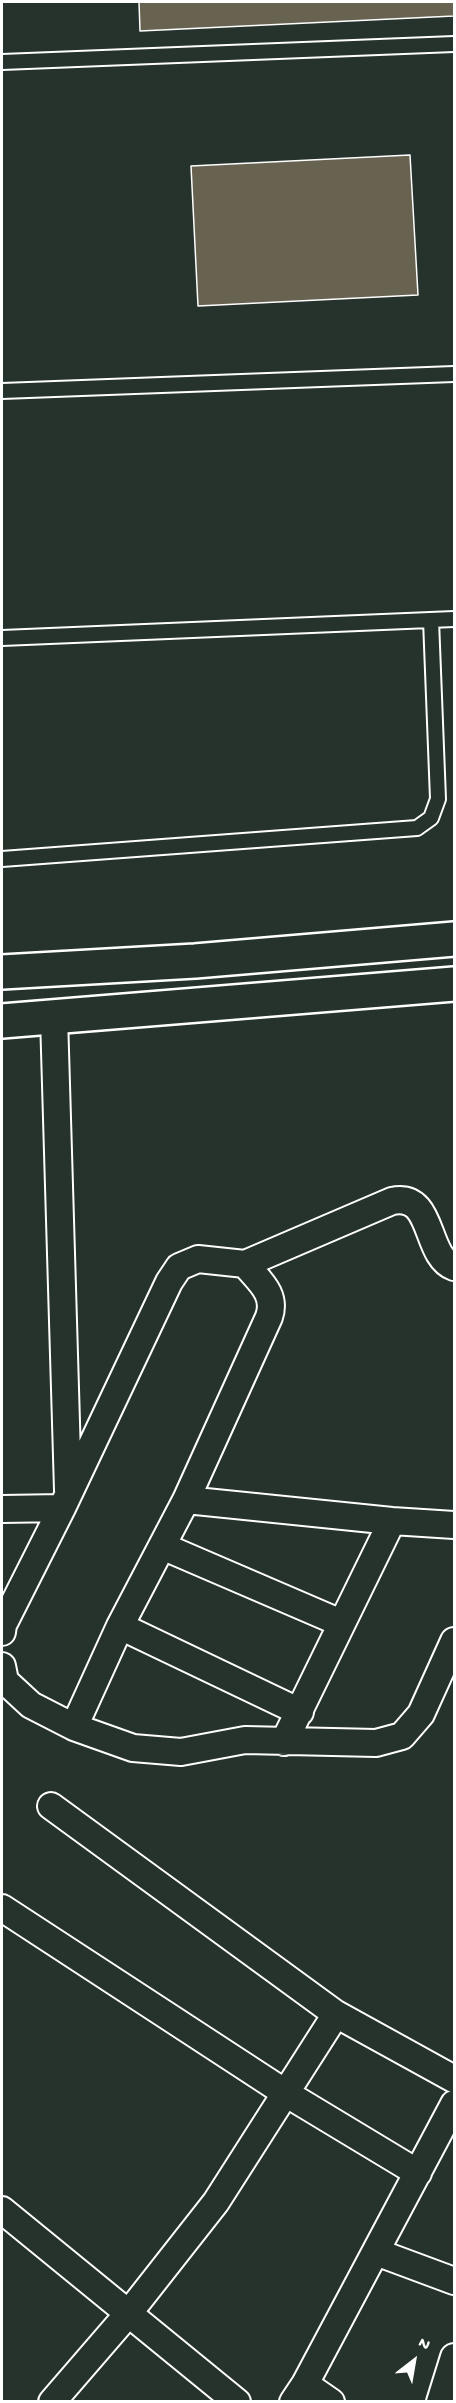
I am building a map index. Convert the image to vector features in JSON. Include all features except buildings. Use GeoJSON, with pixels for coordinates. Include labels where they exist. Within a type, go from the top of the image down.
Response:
{"type":"FeatureCollection","features":[{"type":"Feature","properties":{"kind":"street"},"geometry":{"type":"LineString","coordinates":[[2,972],[195,961],[454,939]]}},
{"type":"Feature","properties":{"kind":"street"},"geometry":{"type":"LineString","coordinates":[[2,1021],[454,984]]}},
{"type":"Feature","properties":{"kind":"street"},"geometry":{"type":"LineString","coordinates":[[54,1017],[65,1501]]}},
{"type":"Feature","properties":{"kind":"street"},"geometry":{"type":"LineString","coordinates":[[2,1632],[3,1625],[169,1282],[179,1267],[198,1259],[245,1264],[392,1201],[403,1199],[413,1202],[420,1211],[445,1262],[454,1267]]}},
{"type":"Feature","properties":{"kind":"street"},"geometry":{"type":"LineString","coordinates":[[74,1727],[120,1626],[186,1500],[273,1306],[265,1288],[245,1264]]}},
{"type":"Feature","properties":{"kind":"street"},"geometry":{"type":"LineString","coordinates":[[186,1500],[454,1525]]}},
{"type":"Feature","properties":{"kind":"street"},"geometry":{"type":"LineString","coordinates":[[2,1509],[65,1501]]}},
{"type":"Feature","properties":{"kind":"street"},"geometry":{"type":"LineString","coordinates":[[284,1742],[392,1521]]}},
{"type":"Feature","properties":{"kind":"street"},"geometry":{"type":"LineString","coordinates":[[162,1546],[341,1623]]}},
{"type":"Feature","properties":{"kind":"street"},"geometry":{"type":"LineString","coordinates":[[120,1626],[300,1712]]}},
{"type":"Feature","properties":{"kind":"street"},"geometry":{"type":"LineString","coordinates":[[2,1666],[5,1680],[31,1705],[74,1727],[133,1748],[181,1752],[245,1740],[376,1743],[402,1736],[421,1714],[454,1641]]}},
{"type":"Feature","properties":{"kind":"street"},"geometry":{"type":"LineString","coordinates":[[51,1806],[336,2014],[454,2079]]}},
{"type":"Feature","properties":{"kind":"street"},"geometry":{"type":"LineString","coordinates":[[2,1908],[287,2094],[418,2173]]}},
{"type":"Feature","properties":{"kind":"street"},"geometry":{"type":"LineString","coordinates":[[52,2402],[128,2314],[216,2202],[336,2014]]}},
{"type":"Feature","properties":{"kind":"street"},"geometry":{"type":"LineString","coordinates":[[331,2402],[299,2393],[454,2104]]}},
{"type":"Feature","properties":{"kind":"street"},"geometry":{"type":"LineString","coordinates":[[2,2210],[237,2402]]}},
{"type":"Feature","properties":{"kind":"street"},"geometry":{"type":"LineString","coordinates":[[376,2252],[454,2281]]}},
{"type":"Feature","properties":{"kind":"street"},"geometry":{"type":"LineString","coordinates":[[440,2402],[454,2357]]}},
{"type":"Feature","properties":{"kind":"lane"},"geometry":{"type":"LineString","coordinates":[[2,62],[454,44]]}},
{"type":"Feature","properties":{"kind":"lane"},"geometry":{"type":"LineString","coordinates":[[2,391],[454,374]]}},
{"type":"Feature","properties":{"kind":"lane"},"geometry":{"type":"LineString","coordinates":[[2,638],[454,619]]}},
{"type":"Feature","properties":{"kind":"lane"},"geometry":{"type":"LineString","coordinates":[[2,859],[417,828],[431,819],[438,800],[431,620]]}}]}
